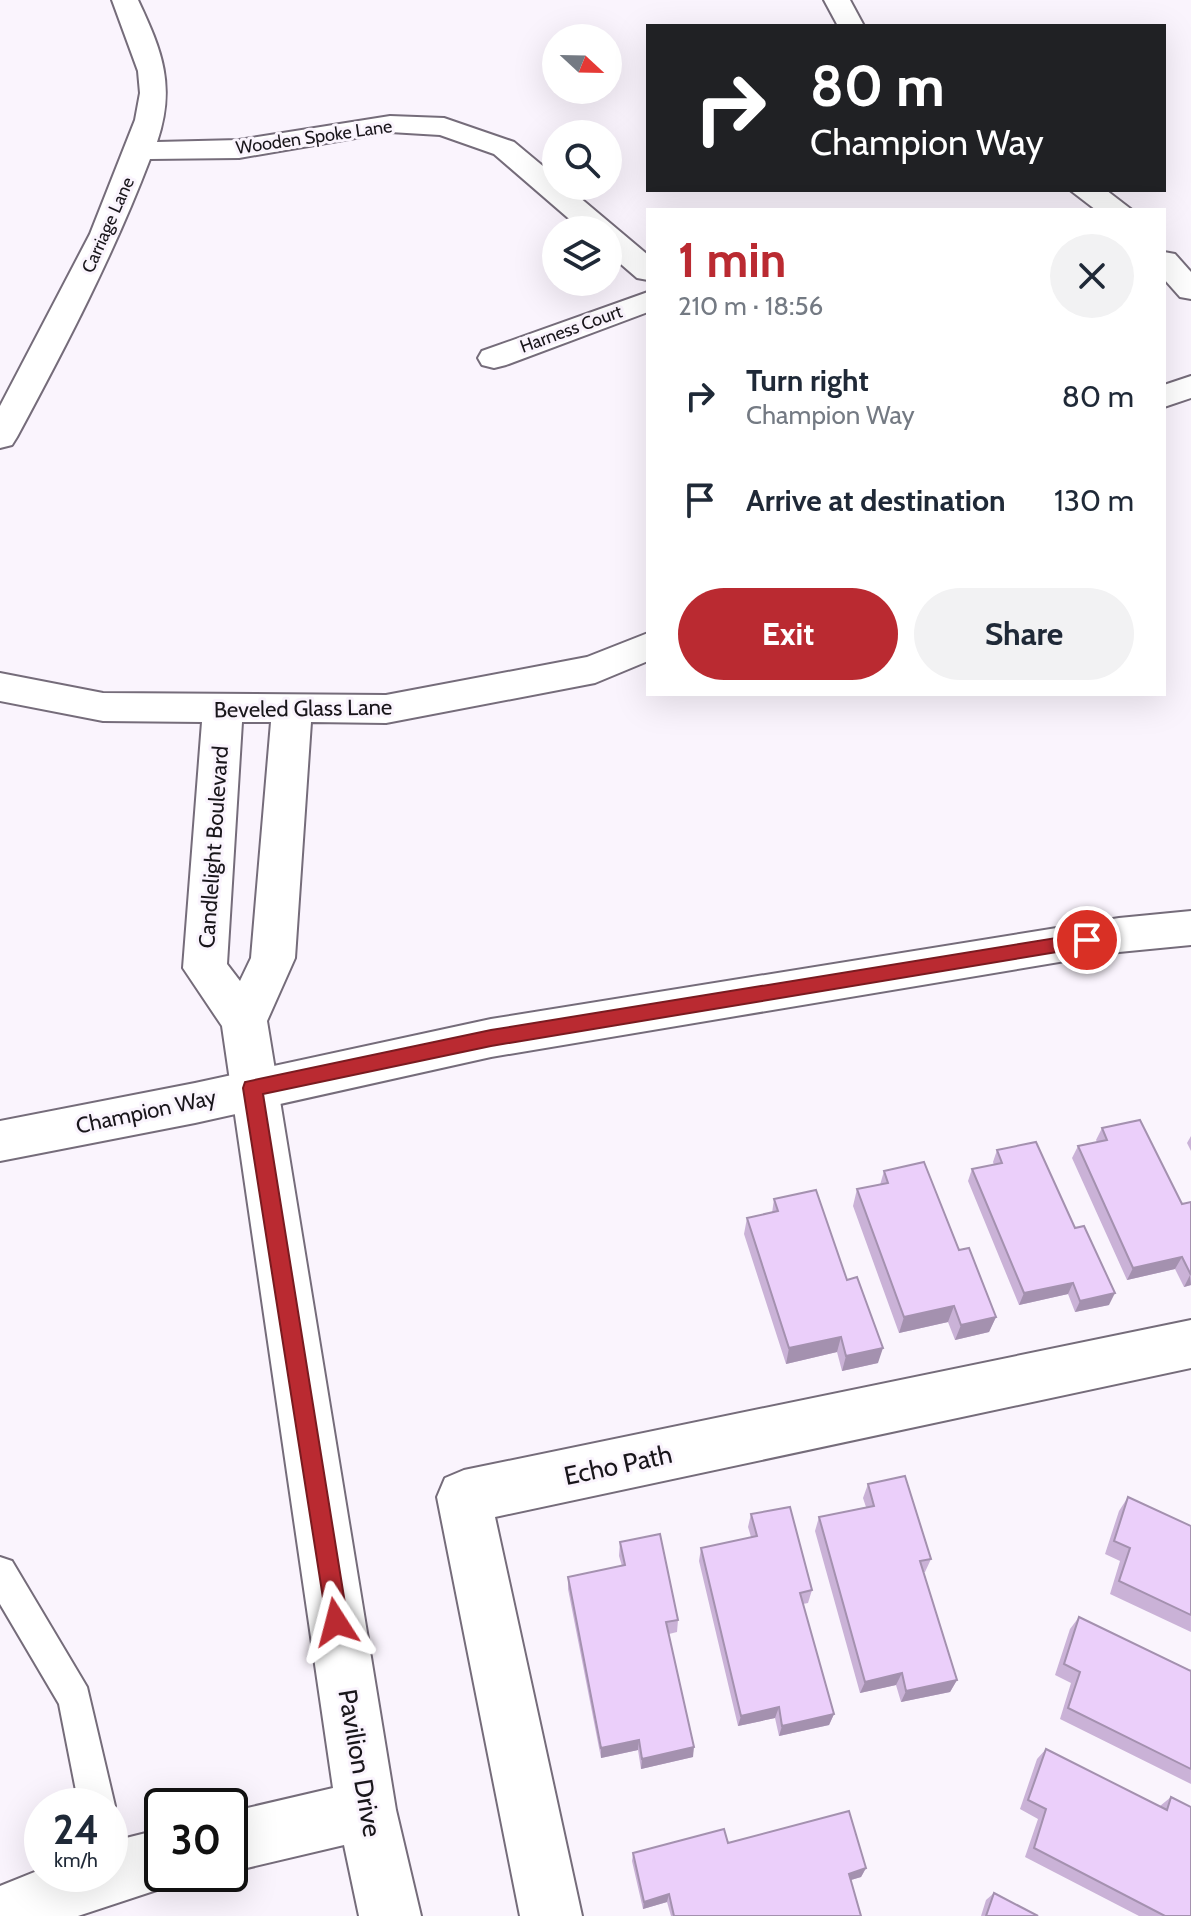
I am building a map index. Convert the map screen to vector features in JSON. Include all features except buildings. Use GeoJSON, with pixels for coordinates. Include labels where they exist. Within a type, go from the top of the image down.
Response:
{"type":"FeatureCollection","features":[{"type":"Feature","properties":{"kind":"street","name":"Carriage Lane"},"geometry":{"type":"LineString","coordinates":[[0,437],[120,204],[149,124],[155,90],[139,30],[125,0]]}},
{"type":"Feature","properties":{"kind":"street"},"geometry":{"type":"LineString","coordinates":[[837,0],[850,24]]}},
{"type":"Feature","properties":{"kind":"street","name":"Wooden Spoke Lane"},"geometry":{"type":"LineString","coordinates":[[139,151],[239,149],[390,124],[444,127],[504,148],[584,216]]}},
{"type":"Feature","properties":{"kind":"street"},"geometry":{"type":"LineString","coordinates":[[1088,192],[1114,208]]}},
{"type":"Feature","properties":{"kind":"street"},"geometry":{"type":"LineString","coordinates":[[622,249],[646,269]]}},
{"type":"Feature","properties":{"kind":"street"},"geometry":{"type":"LineString","coordinates":[[1166,263],[1191,290]]}},
{"type":"Feature","properties":{"kind":"street","name":"Harness Court"},"geometry":{"type":"LineString","coordinates":[[494,358],[646,302]]}},
{"type":"Feature","properties":{"kind":"street"},"geometry":{"type":"LineString","coordinates":[[1166,396],[1191,386]]}},
{"type":"Feature","properties":{"kind":"street","name":"Beveled Glass Lane"},"geometry":{"type":"LineString","coordinates":[[0,687],[103,707],[400,707],[595,669],[646,647]]}},
{"type":"Feature","properties":{"kind":"street","name":"Candlelight Boulevard"},"geometry":{"type":"LineString","coordinates":[[223,709],[205,968],[244,1021],[252,1088]]}},
{"type":"Feature","properties":{"kind":"street"},"geometry":{"type":"LineString","coordinates":[[244,1021],[273,958],[292,709]]}},
{"type":"Feature","properties":{"kind":"street","name":"Champion Way"},"geometry":{"type":"LineString","coordinates":[[0,1141],[195,1103],[252,1088],[491,1038],[1119,935],[1191,928]]}},
{"type":"Feature","properties":{"kind":"street","name":"Pavilion Drive"},"geometry":{"type":"LineString","coordinates":[[252,1088],[366,1810],[390,1916]]}},
{"type":"Feature","properties":{"kind":"street","name":"Echo Path"},"geometry":{"type":"LineString","coordinates":[[551,1916],[464,1497],[1191,1344]]}},
{"type":"Feature","properties":{"kind":"street"},"geometry":{"type":"LineString","coordinates":[[248,1838],[366,1810]]}},
{"type":"Feature","properties":{"kind":"street"},"geometry":{"type":"LineString","coordinates":[[3,1916],[61,1892]]}},
{"type":"Feature","properties":{"kind":"lane"},"geometry":{"type":"LineString","coordinates":[[0,1573],[75,1699],[93,1788]]}},
{"type":"Feature","properties":{"kind":"route"},"geometry":{"type":"LineString","coordinates":[[336,1622],[252,1088],[491,1038],[1087,940]]}}]}
